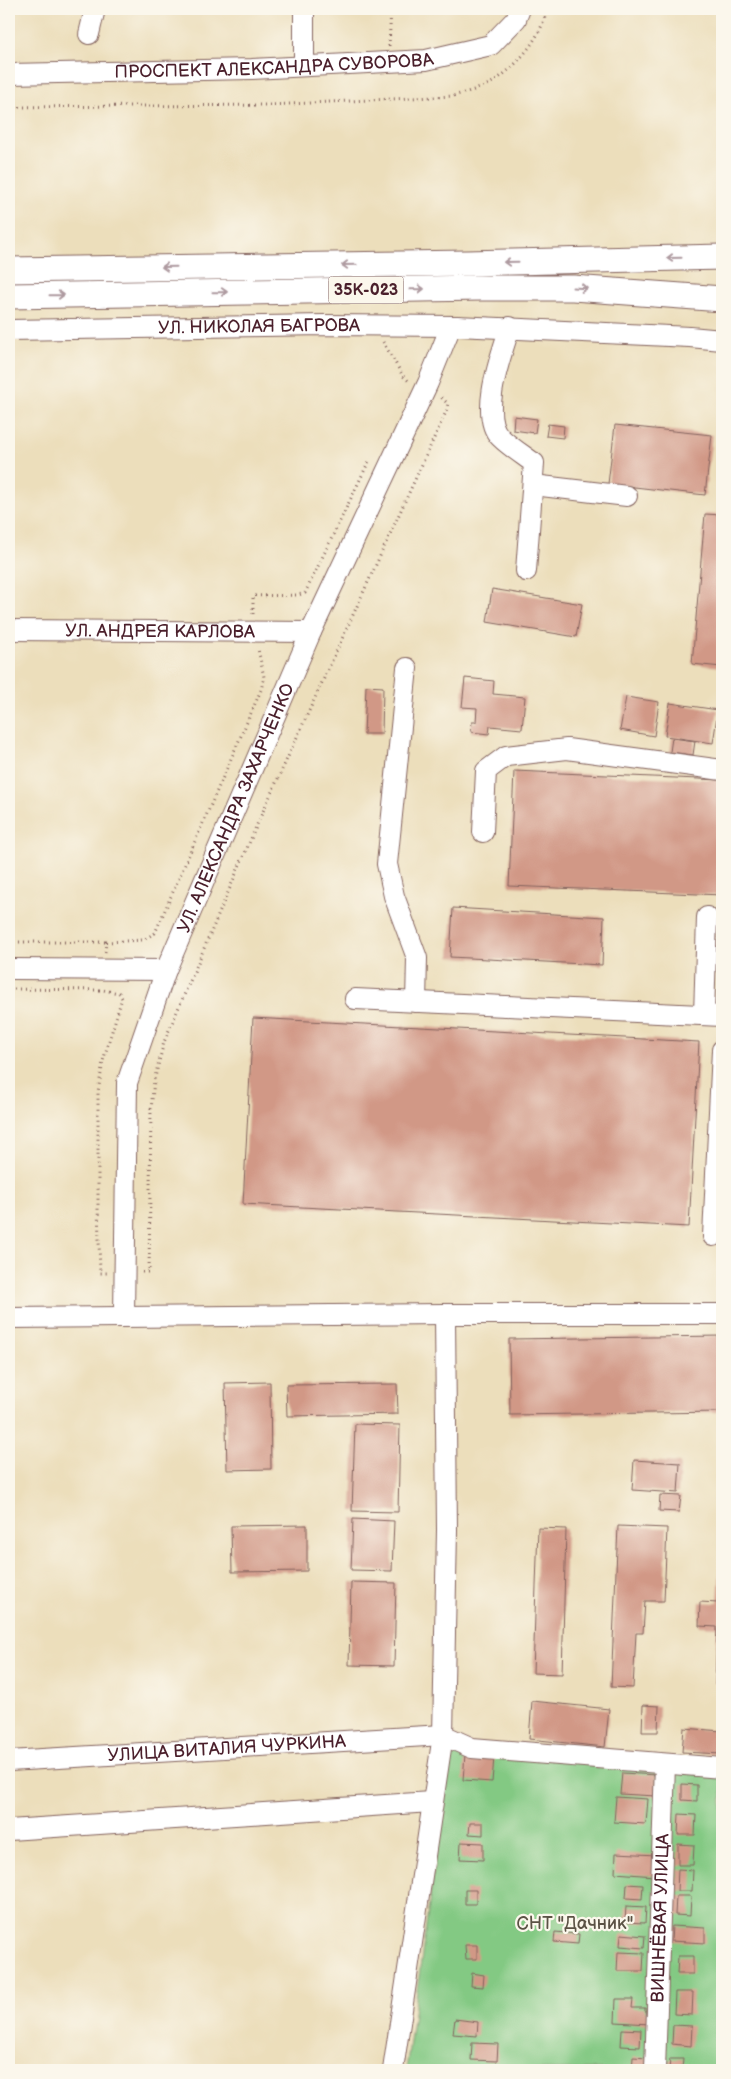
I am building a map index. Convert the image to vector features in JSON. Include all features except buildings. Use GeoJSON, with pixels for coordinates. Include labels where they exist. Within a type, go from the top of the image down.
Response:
{"type":"FeatureCollection","features":[{"type":"Feature","properties":{"kind":"main road","name":"35К-023"},"geometry":{"type":"LineString","coordinates":[[9,270],[722,257]]}},
{"type":"Feature","properties":{"kind":"main road","name":"35К-023"},"geometry":{"type":"LineString","coordinates":[[9,296],[573,288],[722,299]]}},
{"type":"Feature","properties":{"kind":"street"},"geometry":{"type":"LineString","coordinates":[[89,34],[95,9]]}},
{"type":"Feature","properties":{"kind":"street"},"geometry":{"type":"LineString","coordinates":[[304,9],[304,66]]}},
{"type":"Feature","properties":{"kind":"street","name":"ПРОСПЕКТ АЛЕКСАНДРА СУВОРОВА"},"geometry":{"type":"LineString","coordinates":[[9,74],[304,66],[426,60],[491,46],[516,19],[520,9]]}},
{"type":"Feature","properties":{"kind":"street","name":"УЛ. НИКОЛАЯ БАГРОВА"},"geometry":{"type":"LineString","coordinates":[[9,330],[324,325],[451,326],[510,327],[722,340]]}},
{"type":"Feature","properties":{"kind":"street","name":"УЛ. АЛЕКСАНДРА ЗАХАРЧЕНКО"},"geometry":{"type":"LineString","coordinates":[[124,1316],[127,1083],[166,970],[311,632],[425,390],[451,326]]}},
{"type":"Feature","properties":{"kind":"street"},"geometry":{"type":"LineString","coordinates":[[510,327],[495,376],[490,414],[499,436],[534,463],[526,571]]}},
{"type":"Feature","properties":{"kind":"street"},"geometry":{"type":"LineString","coordinates":[[533,485],[627,496]]}},
{"type":"Feature","properties":{"kind":"street","name":"УЛ. АНДРЕЯ КАРЛОВА"},"geometry":{"type":"LineString","coordinates":[[9,630],[311,632]]}},
{"type":"Feature","properties":{"kind":"street"},"geometry":{"type":"LineString","coordinates":[[407,668],[387,864],[394,896],[417,958],[416,1002]]}},
{"type":"Feature","properties":{"kind":"street"},"geometry":{"type":"LineString","coordinates":[[483,832],[486,771],[506,756],[567,749],[722,770]]}},
{"type":"Feature","properties":{"kind":"street"},"geometry":{"type":"LineString","coordinates":[[356,999],[713,1016],[708,917]]}},
{"type":"Feature","properties":{"kind":"street"},"geometry":{"type":"LineString","coordinates":[[9,969],[166,970]]}},
{"type":"Feature","properties":{"kind":"street"},"geometry":{"type":"LineString","coordinates":[[713,1236],[722,1050]]}},
{"type":"Feature","properties":{"kind":"street"},"geometry":{"type":"LineString","coordinates":[[393,2070],[443,1735],[447,1530],[445,1314]]}},
{"type":"Feature","properties":{"kind":"street"},"geometry":{"type":"LineString","coordinates":[[9,1318],[445,1314],[722,1314]]}},
{"type":"Feature","properties":{"kind":"street"},"geometry":{"type":"LineString","coordinates":[[443,1735],[472,1748],[722,1768]]}},
{"type":"Feature","properties":{"kind":"street","name":"УЛИЦА ВИТАЛИЯ ЧУРКИНА"},"geometry":{"type":"LineString","coordinates":[[9,1761],[443,1735]]}},
{"type":"Feature","properties":{"kind":"street","name":"ВИШНЁВАЯ УЛИЦА"},"geometry":{"type":"LineString","coordinates":[[654,2070],[665,1764]]}},
{"type":"Feature","properties":{"kind":"street"},"geometry":{"type":"LineString","coordinates":[[9,1830],[432,1802]]}},
{"type":"Feature","properties":{"kind":"path"},"geometry":{"type":"LineString","coordinates":[[388,62],[391,9]]}},
{"type":"Feature","properties":{"kind":"path"},"geometry":{"type":"LineString","coordinates":[[9,107],[269,105],[453,96],[496,80],[523,56],[545,22],[547,9]]}},
{"type":"Feature","properties":{"kind":"path"},"geometry":{"type":"LineString","coordinates":[[9,989],[103,990],[119,993],[122,998],[103,1062],[98,1092],[100,1273],[149,1272],[151,1109],[154,1081],[164,1042],[259,820],[446,412],[448,404],[441,396],[408,381],[382,341]]}},
{"type":"Feature","properties":{"kind":"path"},"geometry":{"type":"LineString","coordinates":[[9,942],[143,940],[155,933],[263,685],[263,663],[252,632],[253,596],[298,595],[305,593],[370,461]]}},
{"type":"Feature","properties":{"kind":"path"},"geometry":{"type":"LineString","coordinates":[[103,990],[106,942]]}},
{"type":"Feature","properties":{"kind":"green space","name":"СНТ \"Дачник\""},"geometry":{"type":"Polygon","coordinates":[[[450,1752],[722,1771],[722,2070],[406,2070],[450,1752]]]}}]}
